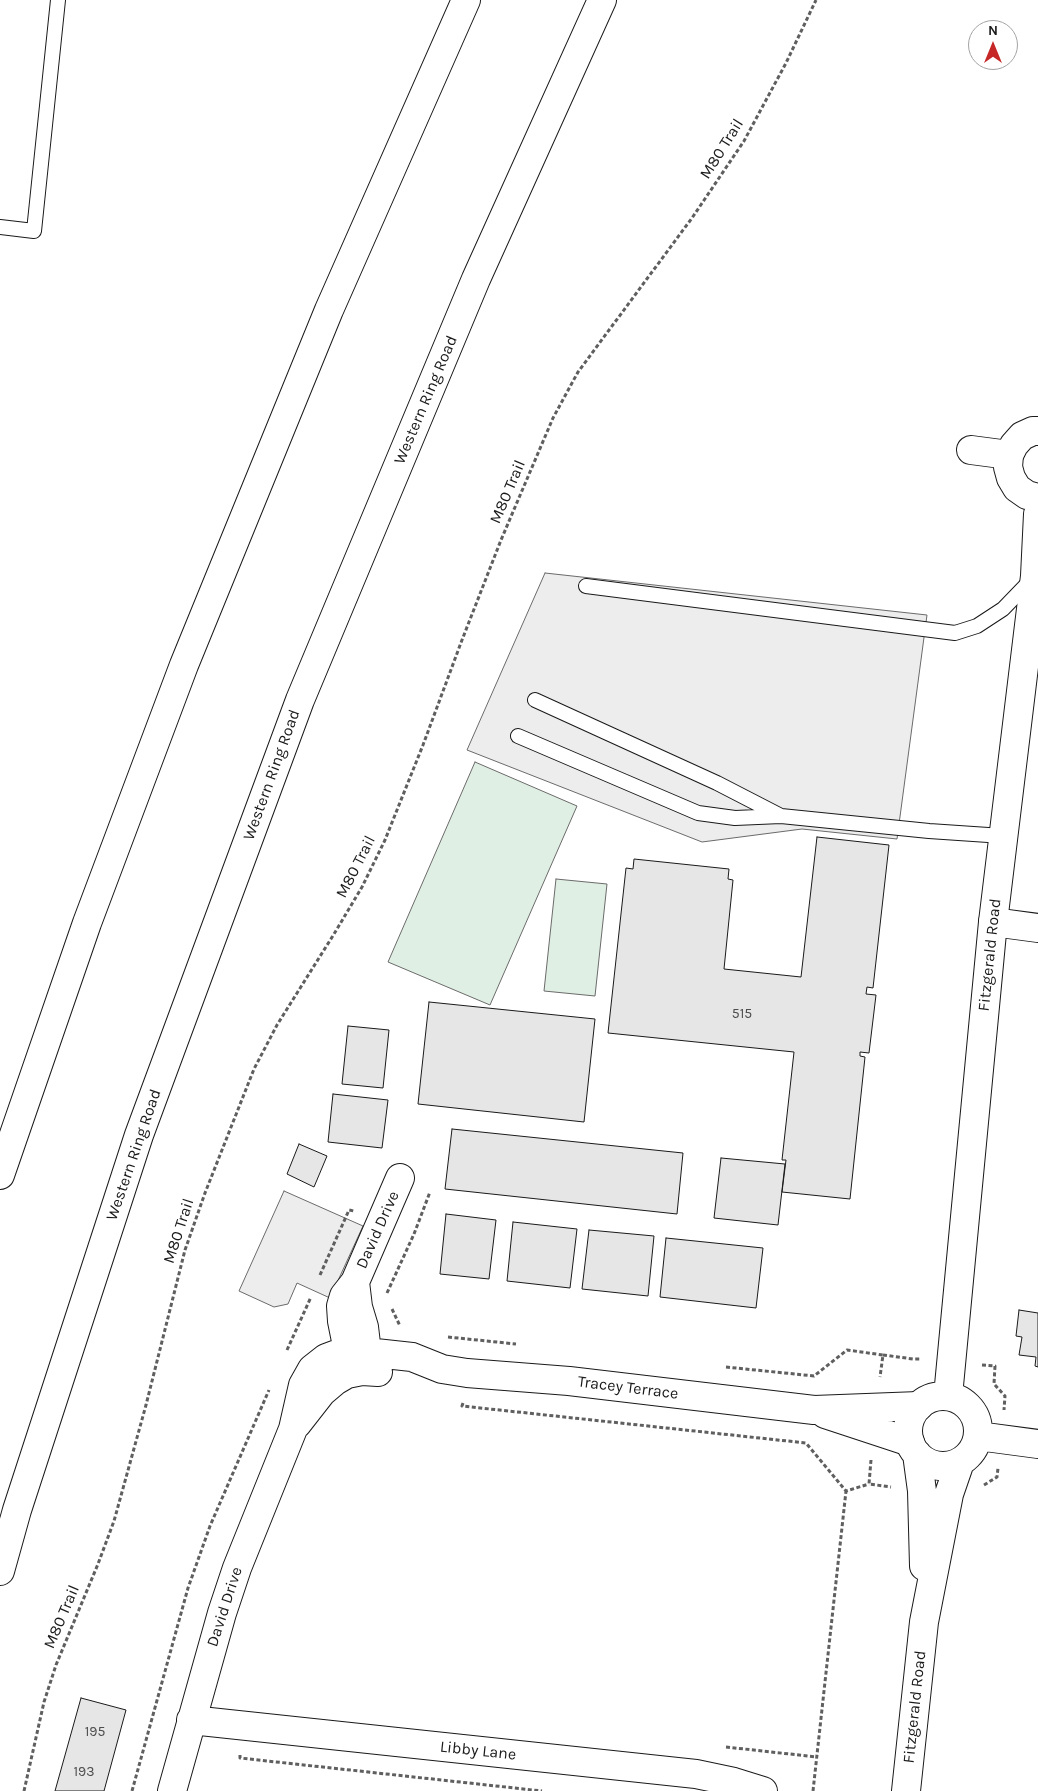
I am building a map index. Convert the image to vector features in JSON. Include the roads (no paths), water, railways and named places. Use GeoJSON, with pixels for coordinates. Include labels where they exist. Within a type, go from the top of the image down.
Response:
{"type":"FeatureCollection","features":[{"type":"Feature","properties":{"kind":"main road"},"geometry":{"type":"LineString","coordinates":[[0,1174],[87,923],[184,665],[330,310],[466,0]]}},
{"type":"Feature","properties":{"kind":"main road","name":"Western Ring Road"},"geometry":{"type":"LineString","coordinates":[[0,1571],[17,1510],[139,1135],[300,700],[476,279],[602,0]]}},
{"type":"Feature","properties":{"kind":"main road"},"geometry":{"type":"LineString","coordinates":[[1038,431],[1022,436],[1014,445],[1009,455],[1008,467],[1011,478],[1017,488],[1027,495],[1038,498]]}},
{"type":"Feature","properties":{"kind":"main road"},"geometry":{"type":"LineString","coordinates":[[971,450],[1009,455]]}},
{"type":"Feature","properties":{"kind":"main road","name":"Fitzgerald Road"},"geometry":{"type":"LineString","coordinates":[[948,1396],[993,922],[1035,576],[1038,514]]}},
{"type":"Feature","properties":{"kind":"main road"},"geometry":{"type":"LineString","coordinates":[[993,922],[1038,928]]}},
{"type":"Feature","properties":{"kind":"main road","name":"David Drive"},"geometry":{"type":"LineString","coordinates":[[172,1791],[222,1613],[237,1568],[293,1429],[322,1392],[347,1374],[358,1356],[364,1327],[358,1307],[355,1282],[400,1178]]}},
{"type":"Feature","properties":{"kind":"main road","name":"Tracey Terrace"},"geometry":{"type":"LineString","coordinates":[[358,1356],[413,1372],[455,1371],[569,1381],[814,1410],[919,1406]]}},
{"type":"Feature","properties":{"kind":"main road"},"geometry":{"type":"LineString","coordinates":[[948,1396],[959,1399],[968,1406],[974,1414],[978,1425],[975,1447],[969,1455],[960,1462],[949,1466],[937,1466],[926,1462],[914,1448],[908,1432],[909,1422],[919,1406],[928,1399],[948,1396]]}},
{"type":"Feature","properties":{"kind":"main road","name":"Tracey Terrace"},"geometry":{"type":"LineString","coordinates":[[814,1410],[914,1448]]}},
{"type":"Feature","properties":{"kind":"main road"},"geometry":{"type":"LineString","coordinates":[[978,1436],[1038,1444]]}},
{"type":"Feature","properties":{"kind":"main road","name":"Fitzgerald Road"},"geometry":{"type":"LineString","coordinates":[[914,1448],[922,1491],[924,1622]]}},
{"type":"Feature","properties":{"kind":"main road","name":"Fitzgerald Road"},"geometry":{"type":"LineString","coordinates":[[906,1791],[924,1622],[950,1494],[960,1462]]}},
{"type":"Feature","properties":{"kind":"main road","name":"Libby Lane"},"geometry":{"type":"LineString","coordinates":[[192,1720],[696,1774],[734,1782],[763,1791]]}},
{"type":"Feature","properties":{"kind":"lane"},"geometry":{"type":"LineString","coordinates":[[0,227],[34,231],[58,0]]}},
{"type":"Feature","properties":{"kind":"lane"},"geometry":{"type":"LineString","coordinates":[[586,586],[955,633],[976,626],[1003,609],[1035,576]]}},
{"type":"Feature","properties":{"kind":"lane"},"geometry":{"type":"LineString","coordinates":[[535,700],[717,782],[781,816]]}},
{"type":"Feature","properties":{"kind":"lane"},"geometry":{"type":"LineString","coordinates":[[518,736],[698,813],[735,818],[781,816],[929,831],[1003,836]]}}]}
